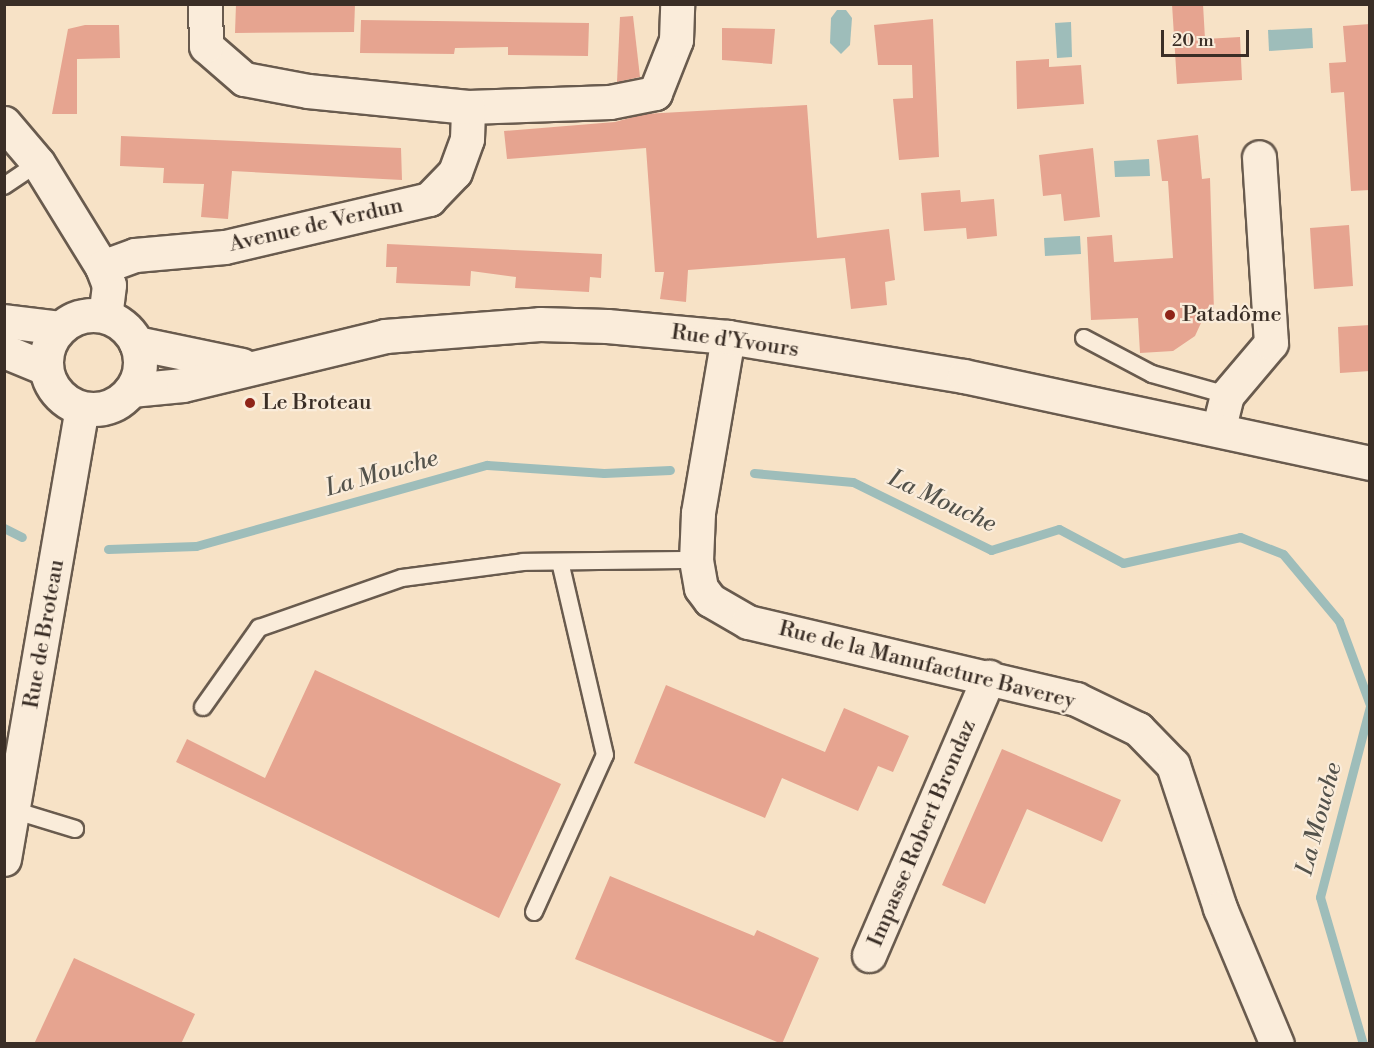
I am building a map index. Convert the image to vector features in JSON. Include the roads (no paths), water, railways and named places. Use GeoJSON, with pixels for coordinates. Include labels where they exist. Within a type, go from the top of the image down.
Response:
{"type":"FeatureCollection","features":[{"type":"Feature","properties":{"kind":"street"},"geometry":{"type":"LineString","coordinates":[[205,4],[206,46],[244,78],[308,91],[468,107],[610,102],[655,93],[676,40],[676,4]]}},
{"type":"Feature","properties":{"kind":"street","name":"Avenue de Verdun"},"geometry":{"type":"LineString","coordinates":[[102,267],[135,255],[225,247],[429,199],[455,172],[467,139],[468,107]]}},
{"type":"Feature","properties":{"kind":"street"},"geometry":{"type":"LineString","coordinates":[[4,123],[38,163],[102,267],[109,285],[105,316]]}},
{"type":"Feature","properties":{"kind":"street"},"geometry":{"type":"LineString","coordinates":[[1220,427],[1227,395],[1271,343],[1259,157]]}},
{"type":"Feature","properties":{"kind":"street"},"geometry":{"type":"LineString","coordinates":[[89,315],[105,316],[123,326],[136,343],[140,367],[131,390],[109,407],[82,409],[57,394],[45,368],[51,339],[60,328],[89,315]]}},
{"type":"Feature","properties":{"kind":"street"},"geometry":{"type":"LineString","coordinates":[[4,321],[60,328]]}},
{"type":"Feature","properties":{"kind":"street","name":"Rue d'Yvours"},"geometry":{"type":"LineString","coordinates":[[131,390],[183,385],[247,366],[386,336],[540,324],[728,337],[964,376],[1220,427],[1370,462]]}},
{"type":"Feature","properties":{"kind":"street","name":"Rue de la Manufacture Baverey"},"geometry":{"type":"LineString","coordinates":[[728,337],[715,392],[696,560],[701,588],[710,600],[748,622],[989,676],[1076,699],[1138,729],[1173,765],[1220,908],[1277,1044]]}},
{"type":"Feature","properties":{"kind":"street"},"geometry":{"type":"LineString","coordinates":[[136,343],[247,366]]}},
{"type":"Feature","properties":{"kind":"street"},"geometry":{"type":"LineString","coordinates":[[4,351],[45,368]]}},
{"type":"Feature","properties":{"kind":"street","name":"Rue de Broteau"},"geometry":{"type":"LineString","coordinates":[[4,859],[82,409]]}},
{"type":"Feature","properties":{"kind":"street","name":"Impasse Robert Brondaz"},"geometry":{"type":"LineString","coordinates":[[869,956],[989,676]]}},
{"type":"Feature","properties":{"kind":"lane"},"geometry":{"type":"LineString","coordinates":[[4,186],[38,163]]}},
{"type":"Feature","properties":{"kind":"lane"},"geometry":{"type":"LineString","coordinates":[[1084,338],[1152,374],[1227,395]]}},
{"type":"Feature","properties":{"kind":"lane"},"geometry":{"type":"LineString","coordinates":[[203,707],[223,673],[260,628],[402,578],[560,562],[696,560]]}},
{"type":"Feature","properties":{"kind":"lane"},"geometry":{"type":"LineString","coordinates":[[534,912],[605,755],[560,562]]}},
{"type":"Feature","properties":{"kind":"lane"},"geometry":{"type":"LineString","coordinates":[[13,810],[75,829]]}},
{"type":"Feature","properties":{"kind":"water"},"geometry":{"type":"Polygon","coordinates":[[[837,10],[846,10],[852,18],[850,45],[841,54],[830,43],[831,18],[837,10]]]}},
{"type":"Feature","properties":{"kind":"water"},"geometry":{"type":"Polygon","coordinates":[[[1071,22],[1072,57],[1057,58],[1055,23],[1071,22]]]}},
{"type":"Feature","properties":{"kind":"water"},"geometry":{"type":"Polygon","coordinates":[[[1312,28],[1313,48],[1269,51],[1268,30],[1312,28]]]}},
{"type":"Feature","properties":{"kind":"water"},"geometry":{"type":"Polygon","coordinates":[[[1149,159],[1150,176],[1115,177],[1114,161],[1149,159]]]}},
{"type":"Feature","properties":{"kind":"water"},"geometry":{"type":"Polygon","coordinates":[[[1080,236],[1081,254],[1045,256],[1044,238],[1080,236]]]}},
{"type":"Feature","properties":{"kind":"waterway","name":"La Mouche"},"geometry":{"type":"LineString","coordinates":[[108,549],[196,546],[487,465],[604,473],[670,470]]}},
{"type":"Feature","properties":{"kind":"waterway","name":"La Mouche"},"geometry":{"type":"LineString","coordinates":[[754,473],[853,482],[991,550],[1059,529],[1123,563],[1240,537],[1283,554],[1339,621],[1370,705]]}},
{"type":"Feature","properties":{"kind":"waterway","name":"La Mouche"},"geometry":{"type":"LineString","coordinates":[[4,528],[22,537]]}},
{"type":"Feature","properties":{"kind":"waterway","name":"La Mouche"},"geometry":{"type":"LineString","coordinates":[[1363,1044],[1320,897],[1370,707]]}},
{"type":"Feature","properties":{"kind":"place","name":"Patadôme"},"geometry":{"type":"Point","coordinates":[1170,315]}},
{"type":"Feature","properties":{"kind":"place","name":"Le Broteau"},"geometry":{"type":"Point","coordinates":[250,403]}}]}
